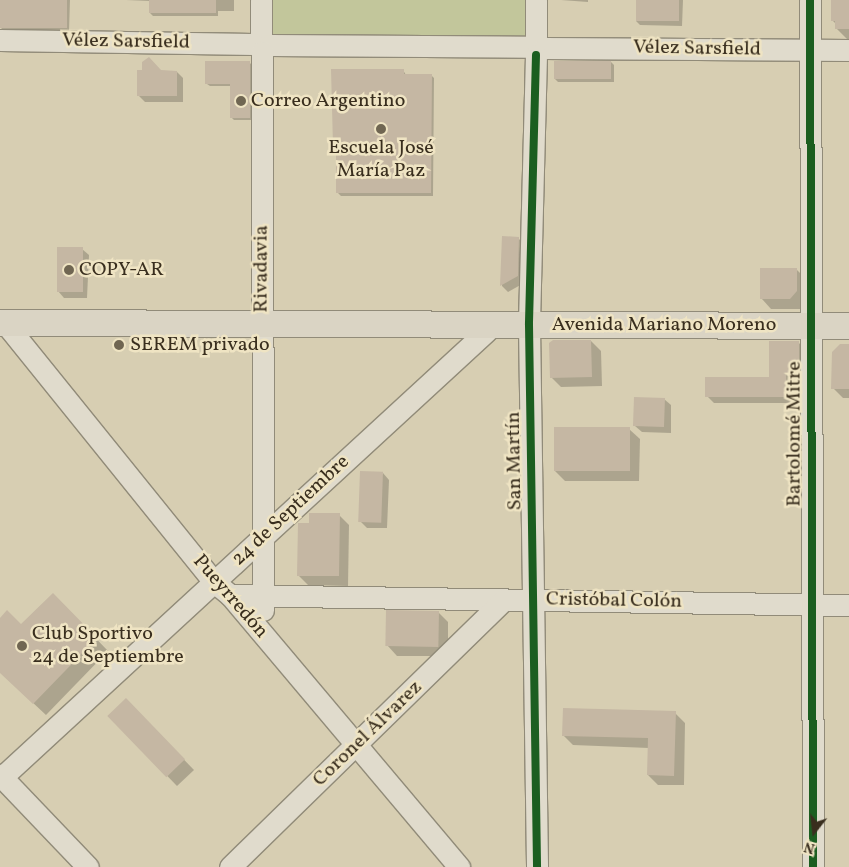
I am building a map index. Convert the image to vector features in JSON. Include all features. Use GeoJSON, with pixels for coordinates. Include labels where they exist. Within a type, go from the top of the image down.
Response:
{"type":"FeatureCollection","features":[{"type":"Feature","properties":{"kind":"main road","name":"Avenida Mariano Moreno"},"geometry":{"type":"LineString","coordinates":[[2,323],[849,326]]}},
{"type":"Feature","properties":{"kind":"street","name":"Rivadavia"},"geometry":{"type":"LineString","coordinates":[[261,0],[264,636]]}},
{"type":"Feature","properties":{"kind":"street","name":"San Martín"},"geometry":{"type":"LineString","coordinates":[[536,0],[530,325],[537,867]]}},
{"type":"Feature","properties":{"kind":"street","name":"Bartolomé Mitre"},"geometry":{"type":"LineString","coordinates":[[810,0],[813,867]]}},
{"type":"Feature","properties":{"kind":"street","name":"Vélez Sarsfield"},"geometry":{"type":"LineString","coordinates":[[0,40],[849,50]]}},
{"type":"Feature","properties":{"kind":"street","name":"Pueyrredón"},"geometry":{"type":"LineString","coordinates":[[2,323],[222,588],[459,867]]}},
{"type":"Feature","properties":{"kind":"street","name":"24 de Septiembre"},"geometry":{"type":"LineString","coordinates":[[1,777],[222,588],[263,537],[493,325]]}},
{"type":"Feature","properties":{"kind":"street","name":"Cristóbal Colón"},"geometry":{"type":"LineString","coordinates":[[222,588],[263,596],[849,604]]}},
{"type":"Feature","properties":{"kind":"street","name":"Coronel Álvarez"},"geometry":{"type":"LineString","coordinates":[[230,867],[504,600]]}},
{"type":"Feature","properties":{"kind":"street"},"geometry":{"type":"LineString","coordinates":[[1,777],[88,867]]}},
{"type":"Feature","properties":{"kind":"green space"},"geometry":{"type":"Polygon","coordinates":[[[266,0],[530,0],[530,33],[524,40],[274,39],[266,30],[266,0]]]}},
{"type":"Feature","properties":{"kind":"building"},"geometry":{"type":"Polygon","coordinates":[[[0,0],[67,0],[67,28],[0,28],[0,0]]]}},
{"type":"Feature","properties":{"kind":"building"},"geometry":{"type":"Polygon","coordinates":[[[149,0],[216,0],[216,13],[149,13],[149,0]]]}},
{"type":"Feature","properties":{"kind":"building"},"geometry":{"type":"Polygon","coordinates":[[[636,0],[679,0],[679,21],[636,21],[636,0]]]}},
{"type":"Feature","properties":{"kind":"building"},"geometry":{"type":"Polygon","coordinates":[[[831,0],[849,0],[849,29],[835,29],[835,21],[831,21],[831,0]]]}},
{"type":"Feature","properties":{"kind":"building"},"geometry":{"type":"Polygon","coordinates":[[[149,57],[161,70],[177,71],[177,96],[137,96],[137,70],[142,70],[142,62],[149,57]]]}},
{"type":"Feature","properties":{"kind":"building","name":"Correo Argentino"},"geometry":{"type":"Polygon","coordinates":[[[205,61],[250,61],[250,118],[230,118],[230,84],[205,84],[205,61]]]}},
{"type":"Feature","properties":{"kind":"building"},"geometry":{"type":"Polygon","coordinates":[[[554,61],[611,61],[611,79],[554,79],[554,61]]]}},
{"type":"Feature","properties":{"kind":"building"},"geometry":{"type":"Polygon","coordinates":[[[331,69],[404,69],[404,74],[432,74],[431,193],[336,193],[336,146],[333,146],[331,69]]]}},
{"type":"Feature","properties":{"kind":"building"},"geometry":{"type":"Polygon","coordinates":[[[502,236],[519,237],[518,276],[500,286],[502,236]]]}},
{"type":"Feature","properties":{"kind":"building","name":"COPY-AR"},"geometry":{"type":"Polygon","coordinates":[[[57,247],[83,247],[83,292],[57,292],[57,247]]]}},
{"type":"Feature","properties":{"kind":"building"},"geometry":{"type":"Polygon","coordinates":[[[760,268],[797,268],[797,291],[790,299],[760,299],[760,268]]]}},
{"type":"Feature","properties":{"kind":"building"},"geometry":{"type":"Polygon","coordinates":[[[553,340],[591,340],[592,377],[550,378],[549,343],[553,340]]]}},
{"type":"Feature","properties":{"kind":"building"},"geometry":{"type":"Polygon","coordinates":[[[769,341],[799,341],[799,374],[786,374],[787,397],[705,397],[705,377],[769,377],[769,341]]]}},
{"type":"Feature","properties":{"kind":"building"},"geometry":{"type":"Polygon","coordinates":[[[840,344],[849,344],[849,389],[831,389],[832,352],[840,344]]]}},
{"type":"Feature","properties":{"kind":"building"},"geometry":{"type":"Polygon","coordinates":[[[634,397],[665,398],[664,427],[633,426],[634,397]]]}},
{"type":"Feature","properties":{"kind":"building"},"geometry":{"type":"Polygon","coordinates":[[[554,427],[630,427],[630,471],[554,471],[554,427]]]}},
{"type":"Feature","properties":{"kind":"building"},"geometry":{"type":"Polygon","coordinates":[[[360,471],[383,472],[381,523],[358,522],[360,471]]]}},
{"type":"Feature","properties":{"kind":"building"},"geometry":{"type":"Polygon","coordinates":[[[309,513],[340,513],[339,576],[297,576],[298,523],[309,523],[309,513]]]}},
{"type":"Feature","properties":{"kind":"building"},"geometry":{"type":"Polygon","coordinates":[[[53,593],[97,638],[33,704],[0,673],[0,618],[7,610],[21,624],[53,593]]]}},
{"type":"Feature","properties":{"kind":"building"},"geometry":{"type":"Polygon","coordinates":[[[386,610],[439,611],[438,647],[385,646],[386,610]]]}},
{"type":"Feature","properties":{"kind":"building"},"geometry":{"type":"Polygon","coordinates":[[[126,698],[185,759],[166,777],[107,716],[126,698]]]}},
{"type":"Feature","properties":{"kind":"building"},"geometry":{"type":"Polygon","coordinates":[[[563,708],[676,711],[674,776],[647,775],[648,738],[562,736],[563,708]]]}},
{"type":"Feature","properties":{"kind":"cycle path"},"geometry":{"type":"LineString","coordinates":[[810,0],[813,867]]}},
{"type":"Feature","properties":{"kind":"cycle path"},"geometry":{"type":"LineString","coordinates":[[536,55],[529,325],[537,867]]}},
{"type":"Feature","properties":{"kind":"place","name":"Correo Argentino"},"geometry":{"type":"Point","coordinates":[241,101]}},
{"type":"Feature","properties":{"kind":"place","name":"Escuela José María Paz"},"geometry":{"type":"Point","coordinates":[381,129]}},
{"type":"Feature","properties":{"kind":"place","name":"COPY-AR"},"geometry":{"type":"Point","coordinates":[69,270]}},
{"type":"Feature","properties":{"kind":"place","name":"SEREM privado"},"geometry":{"type":"Point","coordinates":[119,345]}},
{"type":"Feature","properties":{"kind":"place","name":"Club Sportivo 24 de Septiembre"},"geometry":{"type":"Point","coordinates":[22,646]}}]}
